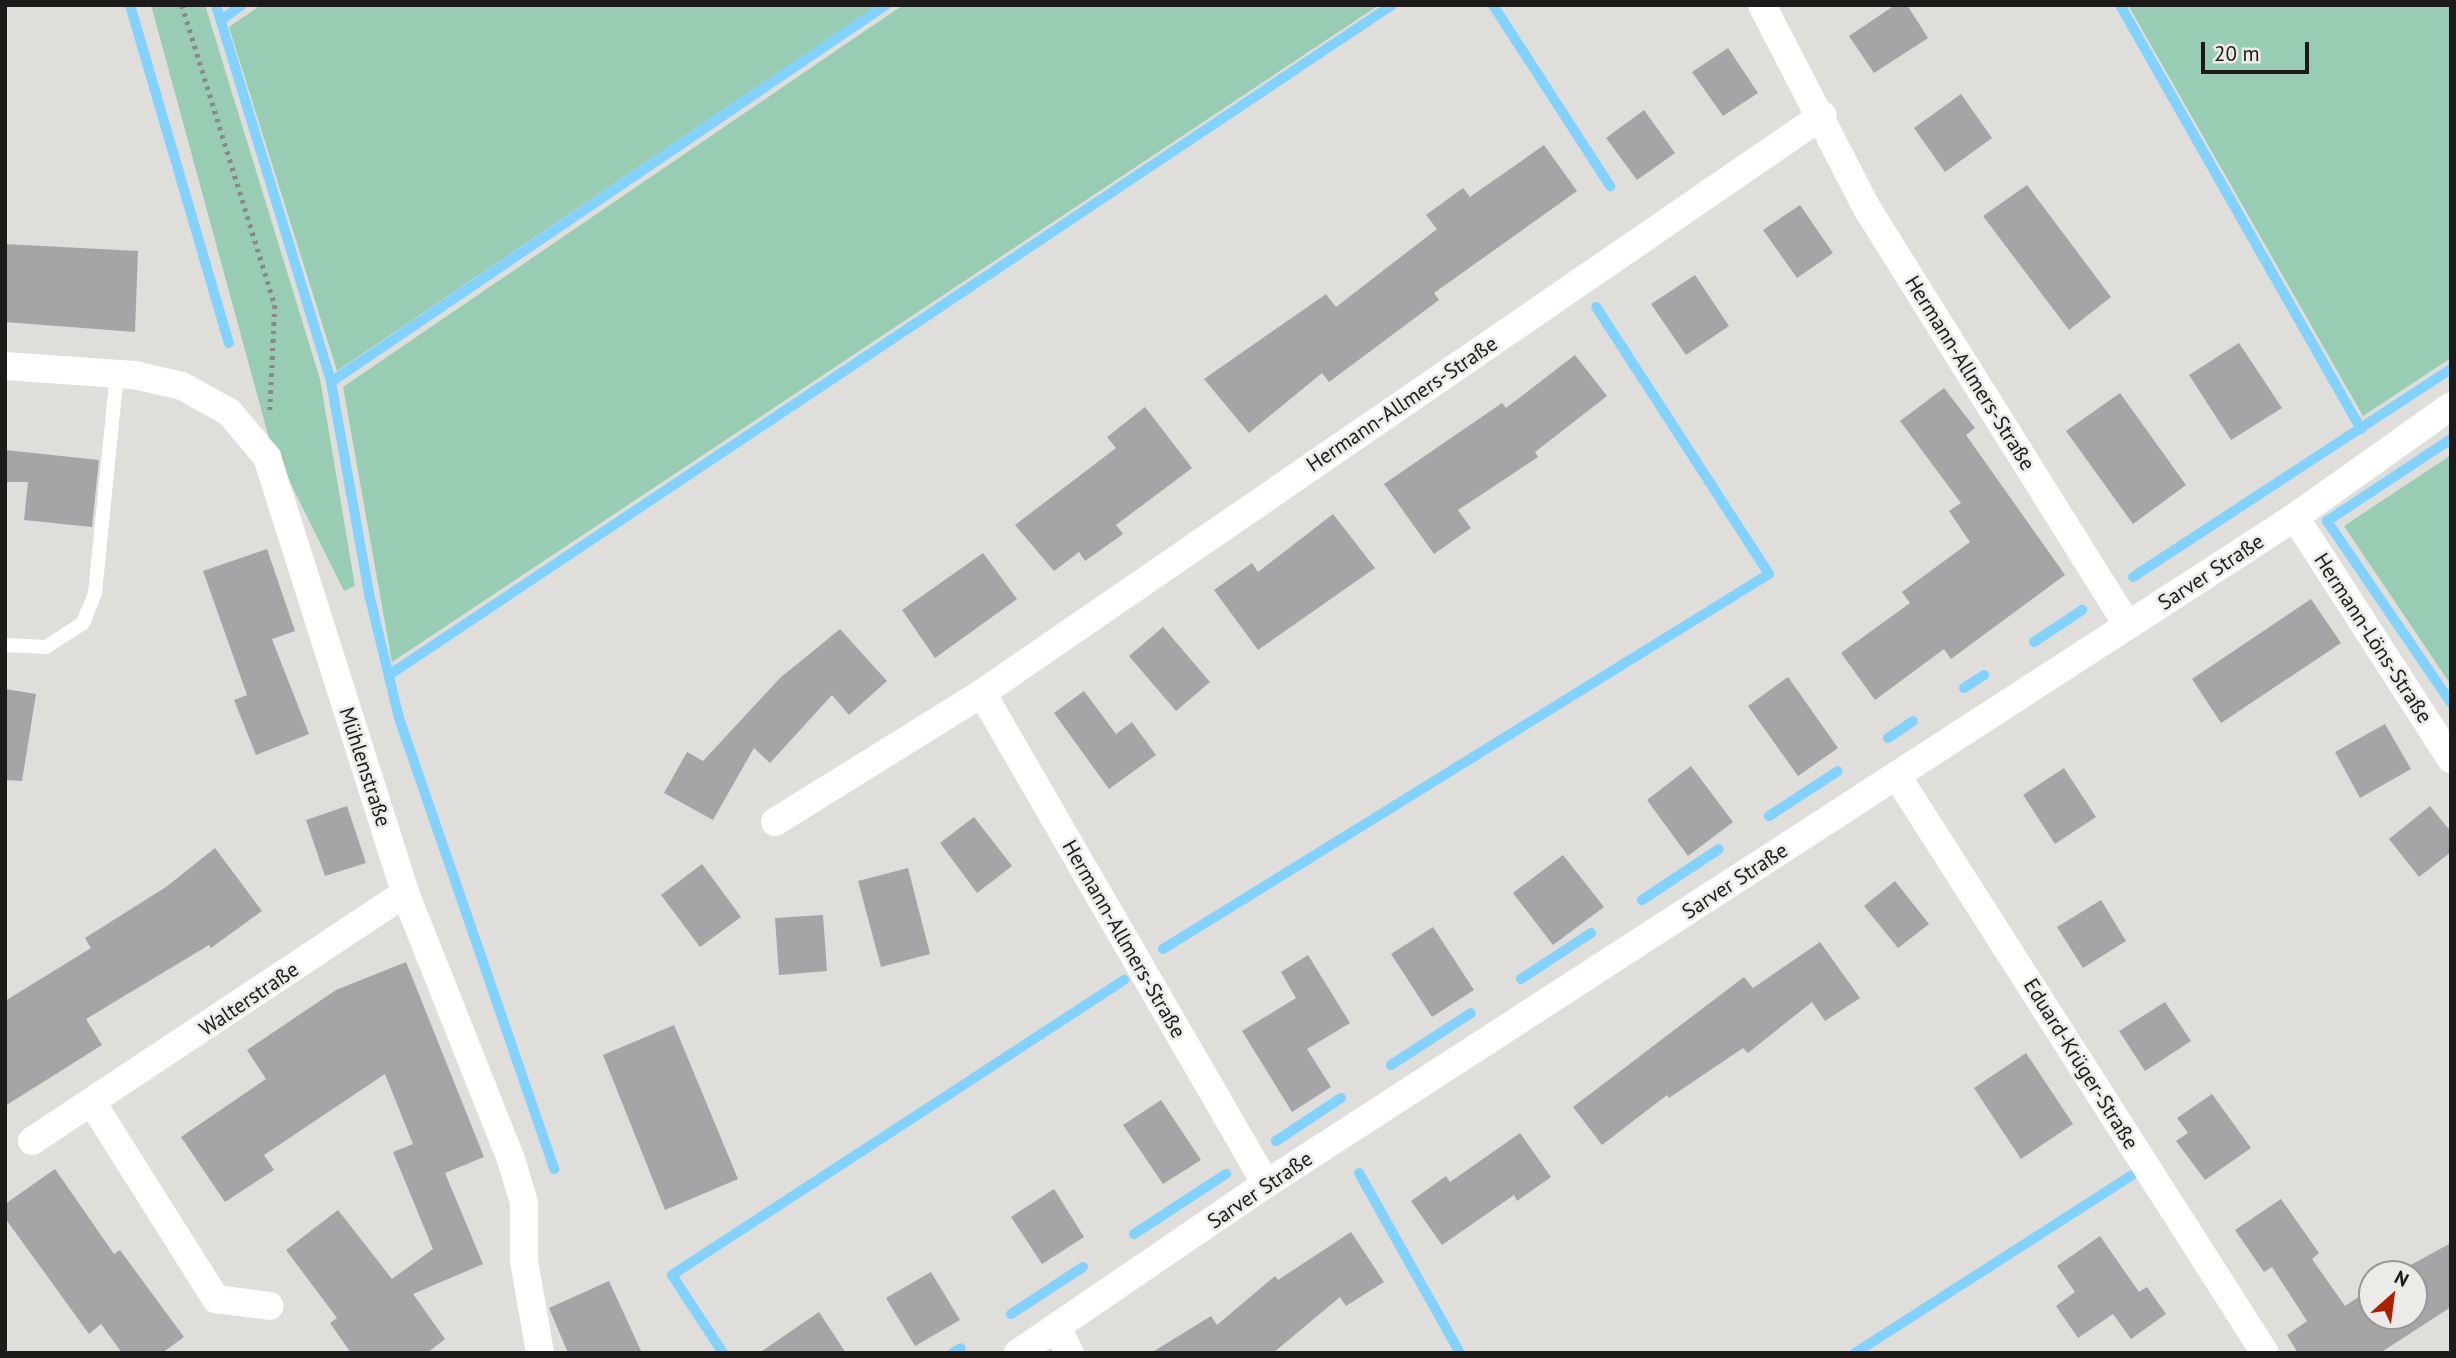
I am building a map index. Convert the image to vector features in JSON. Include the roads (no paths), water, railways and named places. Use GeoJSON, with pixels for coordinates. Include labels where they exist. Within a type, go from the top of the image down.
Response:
{"type":"FeatureCollection","features":[{"type":"Feature","properties":{"kind":"street","name":"Hermann-Allmers-Straße"},"geometry":{"type":"LineString","coordinates":[[1762,5],[1823,115],[1868,210],[2127,625]]}},
{"type":"Feature","properties":{"kind":"street","name":"Hermann-Allmers-Straße"},"geometry":{"type":"LineString","coordinates":[[775,822],[982,693],[1823,115]]}},
{"type":"Feature","properties":{"kind":"street","name":"Mühlenstraße"},"geometry":{"type":"LineString","coordinates":[[5,366],[117,374],[182,386],[229,412],[267,457],[405,893],[524,1203],[524,1261],[540,1353]]}},
{"type":"Feature","properties":{"kind":"street","name":"Sarver Straße"},"geometry":{"type":"LineString","coordinates":[[1018,1353],[1266,1184],[2295,517],[2451,406]]}},
{"type":"Feature","properties":{"kind":"street","name":"Hermann-Löns-Straße"},"geometry":{"type":"LineString","coordinates":[[2295,517],[2451,759]]}},
{"type":"Feature","properties":{"kind":"street","name":"Hermann-Allmers-Straße"},"geometry":{"type":"LineString","coordinates":[[982,693],[1266,1184]]}},
{"type":"Feature","properties":{"kind":"street","name":"Eduard-Krüger-Straße"},"geometry":{"type":"LineString","coordinates":[[1898,776],[2265,1353]]}},
{"type":"Feature","properties":{"kind":"street","name":"Walterstraße"},"geometry":{"type":"LineString","coordinates":[[32,1141],[93,1104],[405,893]]}},
{"type":"Feature","properties":{"kind":"street"},"geometry":{"type":"LineString","coordinates":[[93,1104],[216,1299],[271,1306]]}},
{"type":"Feature","properties":{"kind":"street"},"geometry":{"type":"LineString","coordinates":[[1057,1328],[1070,1353]]}},
{"type":"Feature","properties":{"kind":"lane"},"geometry":{"type":"LineString","coordinates":[[5,645],[46,647],[83,623],[94,593],[117,374]]}},
{"type":"Feature","properties":{"kind":"waterway"},"geometry":{"type":"LineString","coordinates":[[130,5],[229,343]]}},
{"type":"Feature","properties":{"kind":"waterway"},"geometry":{"type":"LineString","coordinates":[[216,5],[331,382],[370,598],[399,718],[554,1169]]}},
{"type":"Feature","properties":{"kind":"waterway"},"geometry":{"type":"LineString","coordinates":[[221,20],[242,5]]}},
{"type":"Feature","properties":{"kind":"waterway"},"geometry":{"type":"LineString","coordinates":[[331,382],[886,5]]}},
{"type":"Feature","properties":{"kind":"waterway"},"geometry":{"type":"LineString","coordinates":[[389,675],[1392,5]]}},
{"type":"Feature","properties":{"kind":"waterway"},"geometry":{"type":"LineString","coordinates":[[1493,5],[1610,186]]}},
{"type":"Feature","properties":{"kind":"waterway"},"geometry":{"type":"LineString","coordinates":[[2120,5],[2361,429]]}},
{"type":"Feature","properties":{"kind":"waterway"},"geometry":{"type":"LineString","coordinates":[[1163,949],[1769,574],[1596,307]]}},
{"type":"Feature","properties":{"kind":"waterway"},"geometry":{"type":"LineString","coordinates":[[2133,577],[2451,369]]}},
{"type":"Feature","properties":{"kind":"waterway"},"geometry":{"type":"LineString","coordinates":[[2451,439],[2327,521],[2451,703]]}},
{"type":"Feature","properties":{"kind":"waterway"},"geometry":{"type":"LineString","coordinates":[[2034,642],[2082,610]]}},
{"type":"Feature","properties":{"kind":"waterway"},"geometry":{"type":"LineString","coordinates":[[1964,688],[1984,675]]}},
{"type":"Feature","properties":{"kind":"waterway"},"geometry":{"type":"LineString","coordinates":[[1888,738],[1913,721]]}},
{"type":"Feature","properties":{"kind":"waterway"},"geometry":{"type":"LineString","coordinates":[[1769,816],[1838,771]]}},
{"type":"Feature","properties":{"kind":"waterway"},"geometry":{"type":"LineString","coordinates":[[1642,900],[1719,849]]}},
{"type":"Feature","properties":{"kind":"waterway"},"geometry":{"type":"LineString","coordinates":[[1521,979],[1591,933]]}},
{"type":"Feature","properties":{"kind":"waterway"},"geometry":{"type":"LineString","coordinates":[[723,1353],[672,1275],[1124,980]]}},
{"type":"Feature","properties":{"kind":"waterway"},"geometry":{"type":"LineString","coordinates":[[1391,1065],[1471,1013]]}},
{"type":"Feature","properties":{"kind":"waterway"},"geometry":{"type":"LineString","coordinates":[[1276,1141],[1341,1098]]}},
{"type":"Feature","properties":{"kind":"waterway"},"geometry":{"type":"LineString","coordinates":[[1359,1173],[1460,1353]]}},
{"type":"Feature","properties":{"kind":"waterway"},"geometry":{"type":"LineString","coordinates":[[1134,1234],[1226,1174]]}},
{"type":"Feature","properties":{"kind":"waterway"},"geometry":{"type":"LineString","coordinates":[[1855,1353],[2132,1175]]}},
{"type":"Feature","properties":{"kind":"waterway"},"geometry":{"type":"LineString","coordinates":[[1011,1314],[1083,1267]]}},
{"type":"Feature","properties":{"kind":"waterway"},"geometry":{"type":"LineString","coordinates":[[953,1353],[961,1348]]}}]}
